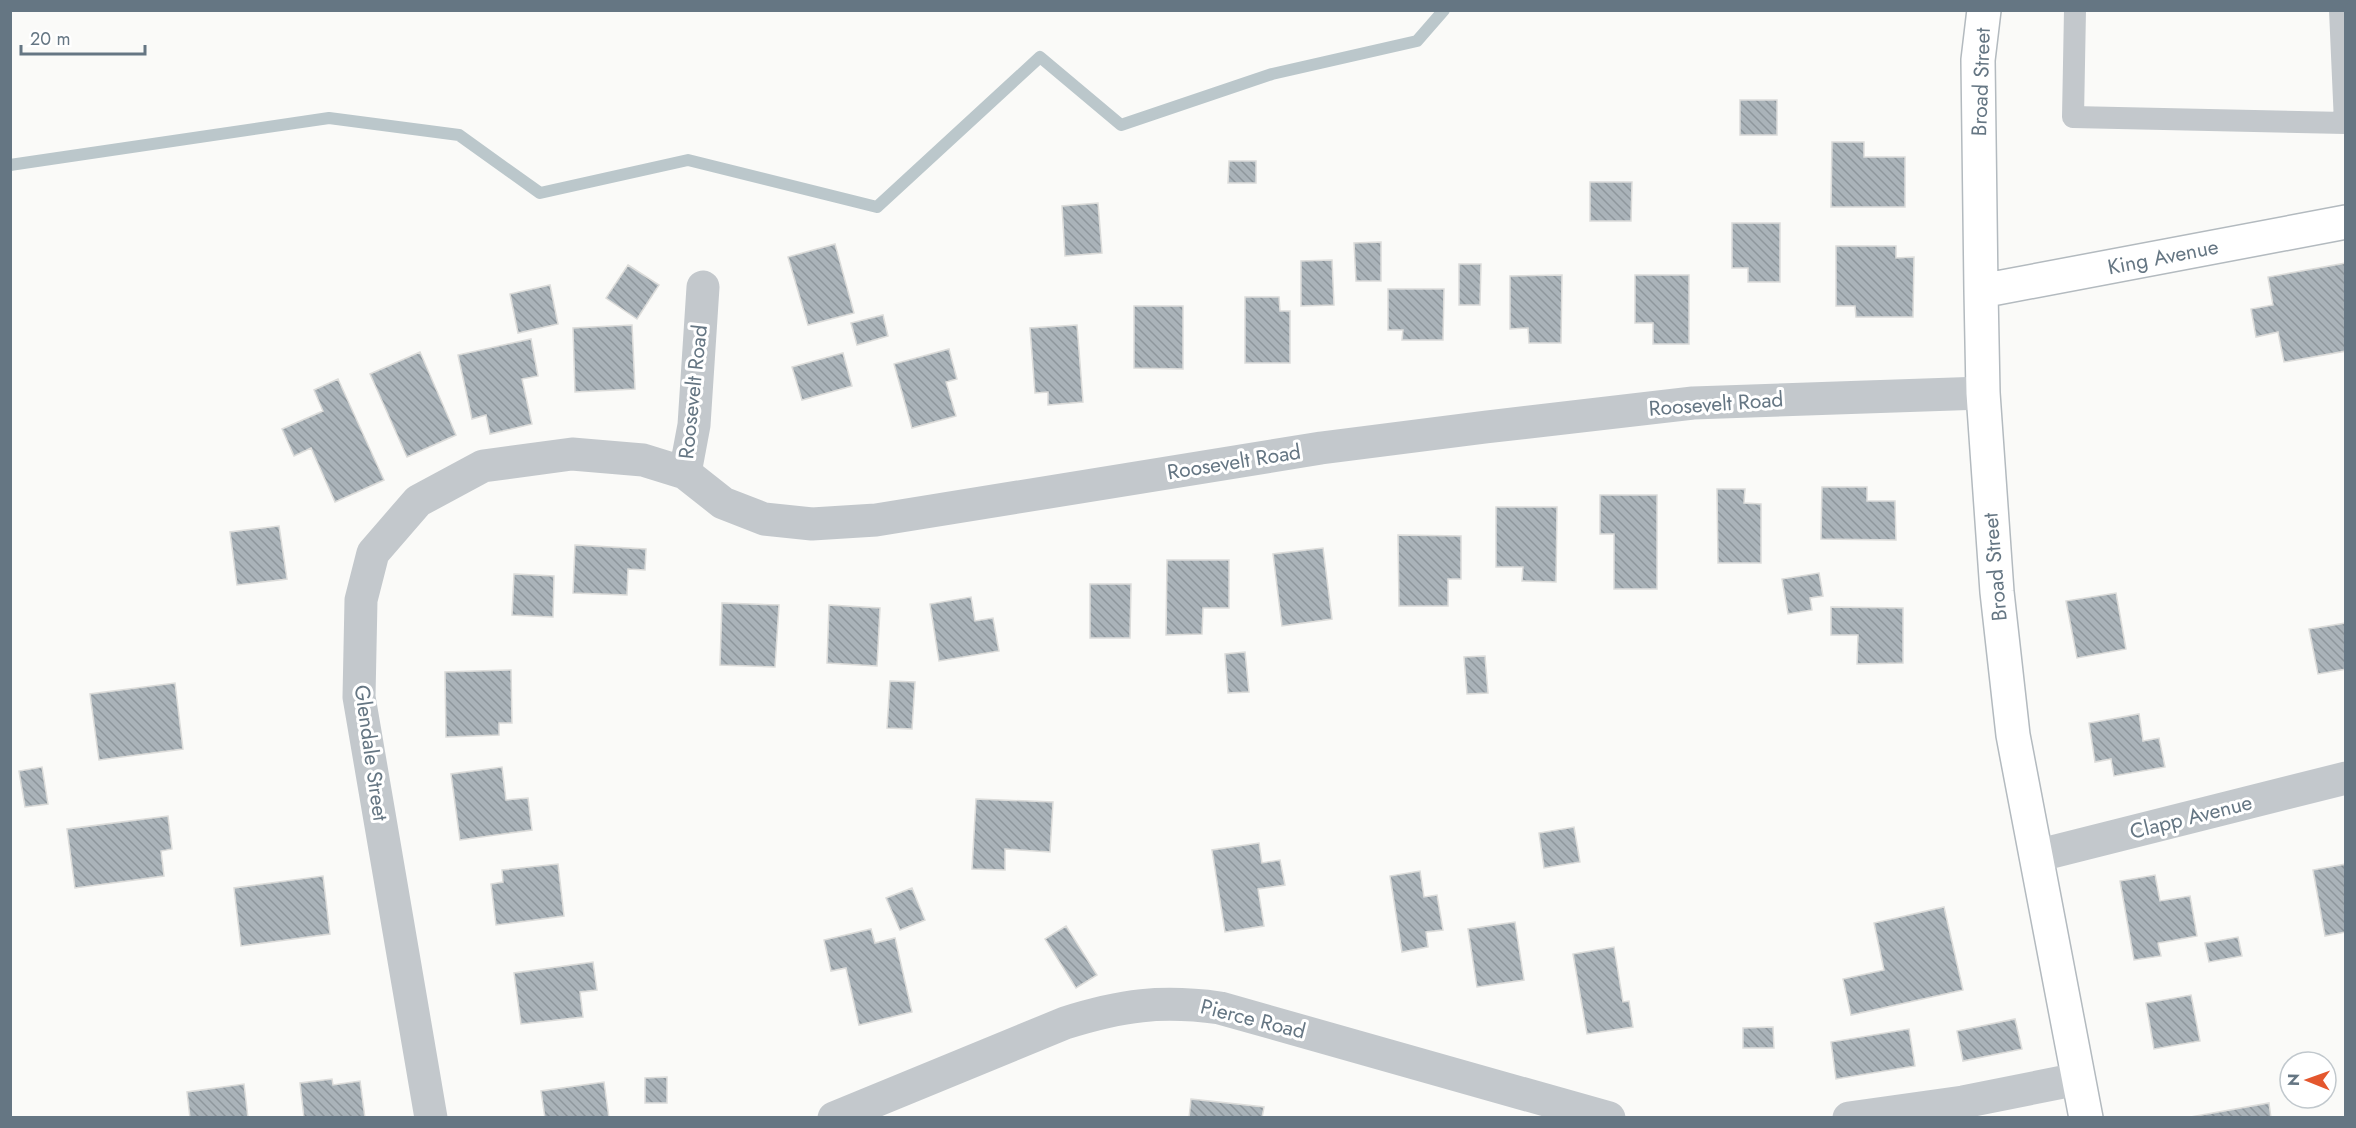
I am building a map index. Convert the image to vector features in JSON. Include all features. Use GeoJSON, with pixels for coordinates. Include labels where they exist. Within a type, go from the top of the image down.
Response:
{"type":"FeatureCollection","features":[{"type":"Feature","properties":{"kind":"main road","name":"Broad Street"},"geometry":{"type":"LineString","coordinates":[[1984,10],[1978,60],[1983,393],[2004,668],[2013,735],[2086,1118]]}},
{"type":"Feature","properties":{"kind":"main road","name":"King Avenue"},"geometry":{"type":"LineString","coordinates":[[1981,291],[2346,222]]}},
{"type":"Feature","properties":{"kind":"street","name":"Roosevelt Road"},"geometry":{"type":"LineString","coordinates":[[703,287],[694,425],[685,473],[723,502],[764,519],[812,524],[876,520],[1321,447],[1509,424],[1704,403],[1983,393]]}},
{"type":"Feature","properties":{"kind":"street","name":"Glendale Street"},"geometry":{"type":"LineString","coordinates":[[432,1118],[359,697],[361,600],[373,553],[418,501],[483,466],[572,454],[643,460],[685,473]]}},
{"type":"Feature","properties":{"kind":"street","name":"Clapp Avenue"},"geometry":{"type":"LineString","coordinates":[[2036,856],[2346,778]]}},
{"type":"Feature","properties":{"kind":"street","name":"Pierce Road"},"geometry":{"type":"LineString","coordinates":[[834,1118],[1065,1023],[1159,1002],[1220,1008],[1609,1118]]}},
{"type":"Feature","properties":{"kind":"street"},"geometry":{"type":"LineString","coordinates":[[1849,1118],[1963,1102],[2078,1079]]}},
{"type":"Feature","properties":{"kind":"lane"},"geometry":{"type":"LineString","coordinates":[[2075,10],[2073,117],[2345,125],[2340,10]]}},
{"type":"Feature","properties":{"kind":"building"},"geometry":{"type":"Polygon","coordinates":[[[1740,100],[1777,100],[1777,135],[1740,135],[1740,100]]]}},
{"type":"Feature","properties":{"kind":"building"},"geometry":{"type":"Polygon","coordinates":[[[1832,142],[1864,142],[1864,157],[1905,157],[1905,207],[1831,207],[1832,142]]]}},
{"type":"Feature","properties":{"kind":"building"},"geometry":{"type":"Polygon","coordinates":[[[1229,161],[1256,161],[1256,183],[1228,183],[1229,161]]]}},
{"type":"Feature","properties":{"kind":"building"},"geometry":{"type":"Polygon","coordinates":[[[1590,182],[1632,182],[1631,221],[1590,221],[1590,182]]]}},
{"type":"Feature","properties":{"kind":"building"},"geometry":{"type":"Polygon","coordinates":[[[1098,203],[1102,253],[1065,256],[1062,206],[1098,203]]]}},
{"type":"Feature","properties":{"kind":"building"},"geometry":{"type":"Polygon","coordinates":[[[1732,223],[1780,223],[1780,282],[1748,282],[1748,268],[1732,268],[1732,223]]]}},
{"type":"Feature","properties":{"kind":"building"},"geometry":{"type":"Polygon","coordinates":[[[1381,242],[1381,281],[1356,281],[1354,243],[1381,242]]]}},
{"type":"Feature","properties":{"kind":"building"},"geometry":{"type":"Polygon","coordinates":[[[835,244],[854,313],[808,325],[788,257],[835,244]]]}},
{"type":"Feature","properties":{"kind":"building"},"geometry":{"type":"Polygon","coordinates":[[[1836,246],[1896,246],[1896,258],[1914,257],[1913,317],[1856,317],[1855,306],[1836,306],[1836,246]]]}},
{"type":"Feature","properties":{"kind":"building"},"geometry":{"type":"Polygon","coordinates":[[[1332,260],[1334,305],[1301,306],[1301,261],[1332,260]]]}},
{"type":"Feature","properties":{"kind":"building"},"geometry":{"type":"Polygon","coordinates":[[[2346,263],[2346,351],[2284,362],[2278,332],[2256,337],[2251,309],[2273,305],[2268,277],[2346,263]]]}},
{"type":"Feature","properties":{"kind":"building"},"geometry":{"type":"Polygon","coordinates":[[[1459,264],[1481,264],[1480,305],[1459,305],[1459,264]]]}},
{"type":"Feature","properties":{"kind":"building"},"geometry":{"type":"Polygon","coordinates":[[[628,265],[659,285],[637,319],[606,298],[628,265]]]}},
{"type":"Feature","properties":{"kind":"building"},"geometry":{"type":"Polygon","coordinates":[[[1562,275],[1561,343],[1529,343],[1528,328],[1510,329],[1510,276],[1562,275]]]}},
{"type":"Feature","properties":{"kind":"building"},"geometry":{"type":"Polygon","coordinates":[[[1635,275],[1689,275],[1689,344],[1653,344],[1653,323],[1635,323],[1635,275]]]}},
{"type":"Feature","properties":{"kind":"building"},"geometry":{"type":"Polygon","coordinates":[[[550,285],[558,324],[518,333],[510,294],[550,285]]]}},
{"type":"Feature","properties":{"kind":"building"},"geometry":{"type":"Polygon","coordinates":[[[1388,289],[1444,289],[1443,340],[1402,340],[1403,330],[1388,330],[1388,289]]]}},
{"type":"Feature","properties":{"kind":"building"},"geometry":{"type":"Polygon","coordinates":[[[1245,297],[1279,297],[1280,311],[1290,311],[1290,363],[1245,363],[1245,297]]]}},
{"type":"Feature","properties":{"kind":"building"},"geometry":{"type":"Polygon","coordinates":[[[1134,306],[1183,306],[1183,369],[1134,368],[1134,306]]]}},
{"type":"Feature","properties":{"kind":"building"},"geometry":{"type":"Polygon","coordinates":[[[883,315],[888,336],[857,345],[851,323],[883,315]]]}},
{"type":"Feature","properties":{"kind":"building"},"geometry":{"type":"Polygon","coordinates":[[[632,325],[635,389],[575,392],[573,328],[632,325]]]}},
{"type":"Feature","properties":{"kind":"building"},"geometry":{"type":"Polygon","coordinates":[[[1077,325],[1083,402],[1048,405],[1048,392],[1035,393],[1030,328],[1077,325]]]}},
{"type":"Feature","properties":{"kind":"building"},"geometry":{"type":"Polygon","coordinates":[[[531,339],[538,376],[522,379],[532,424],[490,434],[486,415],[472,419],[458,355],[531,339]]]}},
{"type":"Feature","properties":{"kind":"building"},"geometry":{"type":"Polygon","coordinates":[[[949,349],[957,379],[946,382],[956,416],[912,428],[894,364],[949,349]]]}},
{"type":"Feature","properties":{"kind":"building"},"geometry":{"type":"Polygon","coordinates":[[[420,352],[456,435],[407,457],[370,374],[420,352]]]}},
{"type":"Feature","properties":{"kind":"building"},"geometry":{"type":"Polygon","coordinates":[[[843,353],[852,386],[802,400],[792,367],[843,353]]]}},
{"type":"Feature","properties":{"kind":"building"},"geometry":{"type":"Polygon","coordinates":[[[338,379],[384,480],[335,502],[311,448],[294,456],[282,429],[323,411],[314,390],[338,379]]]}},
{"type":"Feature","properties":{"kind":"building"},"geometry":{"type":"Polygon","coordinates":[[[1822,487],[1867,487],[1867,501],[1895,501],[1896,540],[1821,539],[1822,487]]]}},
{"type":"Feature","properties":{"kind":"building"},"geometry":{"type":"Polygon","coordinates":[[[1717,489],[1745,489],[1744,503],[1761,504],[1761,563],[1718,563],[1717,489]]]}},
{"type":"Feature","properties":{"kind":"building"},"geometry":{"type":"Polygon","coordinates":[[[1600,495],[1657,495],[1657,589],[1614,589],[1614,534],[1600,534],[1600,495]]]}},
{"type":"Feature","properties":{"kind":"building"},"geometry":{"type":"Polygon","coordinates":[[[1496,507],[1557,507],[1556,582],[1522,581],[1523,567],[1496,567],[1496,507]]]}},
{"type":"Feature","properties":{"kind":"building"},"geometry":{"type":"Polygon","coordinates":[[[279,526],[287,579],[237,585],[230,532],[279,526]]]}},
{"type":"Feature","properties":{"kind":"building"},"geometry":{"type":"Polygon","coordinates":[[[1398,535],[1461,536],[1461,579],[1448,579],[1448,606],[1399,606],[1398,535]]]}},
{"type":"Feature","properties":{"kind":"building"},"geometry":{"type":"Polygon","coordinates":[[[575,545],[646,549],[645,570],[628,569],[627,595],[573,593],[575,545]]]}},
{"type":"Feature","properties":{"kind":"building"},"geometry":{"type":"Polygon","coordinates":[[[1323,548],[1332,619],[1282,626],[1273,554],[1323,548]]]}},
{"type":"Feature","properties":{"kind":"building"},"geometry":{"type":"Polygon","coordinates":[[[1167,560],[1229,560],[1229,608],[1203,608],[1202,634],[1166,635],[1167,560]]]}},
{"type":"Feature","properties":{"kind":"building"},"geometry":{"type":"Polygon","coordinates":[[[1819,573],[1823,596],[1810,598],[1812,610],[1788,614],[1782,579],[1819,573]]]}},
{"type":"Feature","properties":{"kind":"building"},"geometry":{"type":"Polygon","coordinates":[[[514,574],[554,576],[553,617],[512,615],[514,574]]]}},
{"type":"Feature","properties":{"kind":"building"},"geometry":{"type":"Polygon","coordinates":[[[1090,584],[1131,584],[1130,638],[1090,638],[1090,584]]]}},
{"type":"Feature","properties":{"kind":"building"},"geometry":{"type":"Polygon","coordinates":[[[2116,593],[2126,649],[2077,658],[2066,601],[2116,593]]]}},
{"type":"Feature","properties":{"kind":"building"},"geometry":{"type":"Polygon","coordinates":[[[971,597],[975,621],[993,618],[999,651],[939,661],[930,604],[971,597]]]}},
{"type":"Feature","properties":{"kind":"building"},"geometry":{"type":"Polygon","coordinates":[[[722,603],[779,605],[775,667],[720,665],[722,603]]]}},
{"type":"Feature","properties":{"kind":"building"},"geometry":{"type":"Polygon","coordinates":[[[829,605],[880,608],[877,666],[827,663],[829,605]]]}},
{"type":"Feature","properties":{"kind":"building"},"geometry":{"type":"Polygon","coordinates":[[[1831,607],[1903,608],[1903,663],[1857,664],[1858,635],[1831,635],[1831,607]]]}},
{"type":"Feature","properties":{"kind":"building"},"geometry":{"type":"Polygon","coordinates":[[[2346,623],[2346,669],[2318,674],[2309,629],[2346,623]]]}},
{"type":"Feature","properties":{"kind":"building"},"geometry":{"type":"Polygon","coordinates":[[[1245,652],[1249,692],[1228,693],[1225,654],[1245,652]]]}},
{"type":"Feature","properties":{"kind":"building"},"geometry":{"type":"Polygon","coordinates":[[[1485,656],[1488,693],[1467,694],[1464,657],[1485,656]]]}},
{"type":"Feature","properties":{"kind":"building"},"geometry":{"type":"Polygon","coordinates":[[[511,670],[512,723],[499,723],[499,735],[446,737],[445,672],[511,670]]]}},
{"type":"Feature","properties":{"kind":"building"},"geometry":{"type":"Polygon","coordinates":[[[890,681],[915,682],[912,729],[887,728],[890,681]]]}},
{"type":"Feature","properties":{"kind":"building"},"geometry":{"type":"Polygon","coordinates":[[[175,683],[183,749],[99,760],[90,694],[175,683]]]}},
{"type":"Feature","properties":{"kind":"building"},"geometry":{"type":"Polygon","coordinates":[[[2139,714],[2143,741],[2159,738],[2165,767],[2114,776],[2111,759],[2095,762],[2089,723],[2139,714]]]}},
{"type":"Feature","properties":{"kind":"building"},"geometry":{"type":"Polygon","coordinates":[[[42,767],[48,804],[25,807],[19,771],[42,767]]]}},
{"type":"Feature","properties":{"kind":"building"},"geometry":{"type":"Polygon","coordinates":[[[502,767],[506,800],[528,798],[532,830],[460,840],[451,774],[502,767]]]}},
{"type":"Feature","properties":{"kind":"building"},"geometry":{"type":"Polygon","coordinates":[[[976,799],[1053,802],[1050,852],[1005,849],[1005,870],[972,869],[976,799]]]}},
{"type":"Feature","properties":{"kind":"building"},"geometry":{"type":"Polygon","coordinates":[[[168,816],[172,849],[161,851],[164,876],[75,888],[67,829],[168,816]]]}},
{"type":"Feature","properties":{"kind":"building"},"geometry":{"type":"Polygon","coordinates":[[[1574,827],[1580,862],[1544,868],[1539,833],[1574,827]]]}},
{"type":"Feature","properties":{"kind":"building"},"geometry":{"type":"Polygon","coordinates":[[[1259,843],[1262,863],[1280,860],[1285,885],[1258,889],[1264,926],[1225,932],[1212,850],[1259,843]]]}},
{"type":"Feature","properties":{"kind":"building"},"geometry":{"type":"Polygon","coordinates":[[[558,864],[564,916],[496,925],[491,884],[503,882],[502,870],[558,864]]]}},
{"type":"Feature","properties":{"kind":"building"},"geometry":{"type":"Polygon","coordinates":[[[2346,864],[2346,932],[2325,936],[2313,870],[2346,864]]]}},
{"type":"Feature","properties":{"kind":"building"},"geometry":{"type":"Polygon","coordinates":[[[1420,871],[1424,897],[1437,895],[1443,930],[1426,932],[1428,947],[1402,952],[1390,876],[1420,871]]]}},
{"type":"Feature","properties":{"kind":"building"},"geometry":{"type":"Polygon","coordinates":[[[2155,875],[2160,901],[2190,896],[2197,936],[2158,943],[2161,956],[2134,960],[2120,881],[2155,875]]]}},
{"type":"Feature","properties":{"kind":"building"},"geometry":{"type":"Polygon","coordinates":[[[323,876],[330,934],[241,946],[234,888],[323,876]]]}},
{"type":"Feature","properties":{"kind":"building"},"geometry":{"type":"Polygon","coordinates":[[[912,888],[925,920],[900,930],[886,898],[912,888]]]}},
{"type":"Feature","properties":{"kind":"building"},"geometry":{"type":"Polygon","coordinates":[[[1944,907],[1963,990],[1851,1015],[1843,979],[1884,970],[1874,923],[1944,907]]]}},
{"type":"Feature","properties":{"kind":"building"},"geometry":{"type":"Polygon","coordinates":[[[1515,922],[1524,980],[1477,987],[1468,929],[1515,922]]]}},
{"type":"Feature","properties":{"kind":"building"},"geometry":{"type":"Polygon","coordinates":[[[1066,926],[1097,975],[1076,988],[1045,939],[1066,926]]]}},
{"type":"Feature","properties":{"kind":"building"},"geometry":{"type":"Polygon","coordinates":[[[871,929],[875,943],[895,938],[912,1012],[859,1025],[846,968],[831,971],[824,940],[871,929]]]}},
{"type":"Feature","properties":{"kind":"building"},"geometry":{"type":"Polygon","coordinates":[[[2238,937],[2242,956],[2209,962],[2205,943],[2238,937]]]}},
{"type":"Feature","properties":{"kind":"building"},"geometry":{"type":"Polygon","coordinates":[[[1614,947],[1623,1002],[1629,1001],[1633,1027],[1587,1034],[1573,954],[1614,947]]]}},
{"type":"Feature","properties":{"kind":"building"},"geometry":{"type":"Polygon","coordinates":[[[593,962],[597,990],[580,992],[583,1017],[521,1024],[514,973],[593,962]]]}},
{"type":"Feature","properties":{"kind":"building"},"geometry":{"type":"Polygon","coordinates":[[[2191,995],[2200,1041],[2154,1049],[2146,1003],[2191,995]]]}},
{"type":"Feature","properties":{"kind":"building"},"geometry":{"type":"Polygon","coordinates":[[[2015,1019],[2022,1049],[1963,1061],[1957,1031],[2015,1019]]]}},
{"type":"Feature","properties":{"kind":"building"},"geometry":{"type":"Polygon","coordinates":[[[1773,1027],[1774,1048],[1743,1048],[1743,1028],[1773,1027]]]}},
{"type":"Feature","properties":{"kind":"building"},"geometry":{"type":"Polygon","coordinates":[[[1909,1029],[1915,1066],[1836,1079],[1831,1042],[1909,1029]]]}},
{"type":"Feature","properties":{"kind":"building"},"geometry":{"type":"Polygon","coordinates":[[[667,1077],[667,1103],[645,1103],[645,1078],[667,1077]]]}},
{"type":"Feature","properties":{"kind":"building"},"geometry":{"type":"Polygon","coordinates":[[[332,1079],[333,1085],[360,1081],[365,1118],[304,1118],[300,1083],[332,1079]]]}},
{"type":"Feature","properties":{"kind":"building"},"geometry":{"type":"Polygon","coordinates":[[[604,1082],[609,1118],[545,1118],[541,1091],[604,1082]]]}},
{"type":"Feature","properties":{"kind":"building"},"geometry":{"type":"Polygon","coordinates":[[[244,1084],[248,1118],[190,1118],[187,1092],[244,1084]]]}},
{"type":"Feature","properties":{"kind":"building"},"geometry":{"type":"Polygon","coordinates":[[[1191,1099],[1264,1107],[1262,1118],[1189,1118],[1191,1099]]]}},
{"type":"Feature","properties":{"kind":"building"},"geometry":{"type":"Polygon","coordinates":[[[2269,1103],[2271,1118],[2185,1118],[2269,1103]]]}},
{"type":"Feature","properties":{"kind":"waterway"},"geometry":{"type":"LineString","coordinates":[[10,165],[329,118],[459,135],[540,193],[688,160],[877,207],[1040,57],[1121,125],[1272,74],[1417,41],[1444,10]]}}]}
